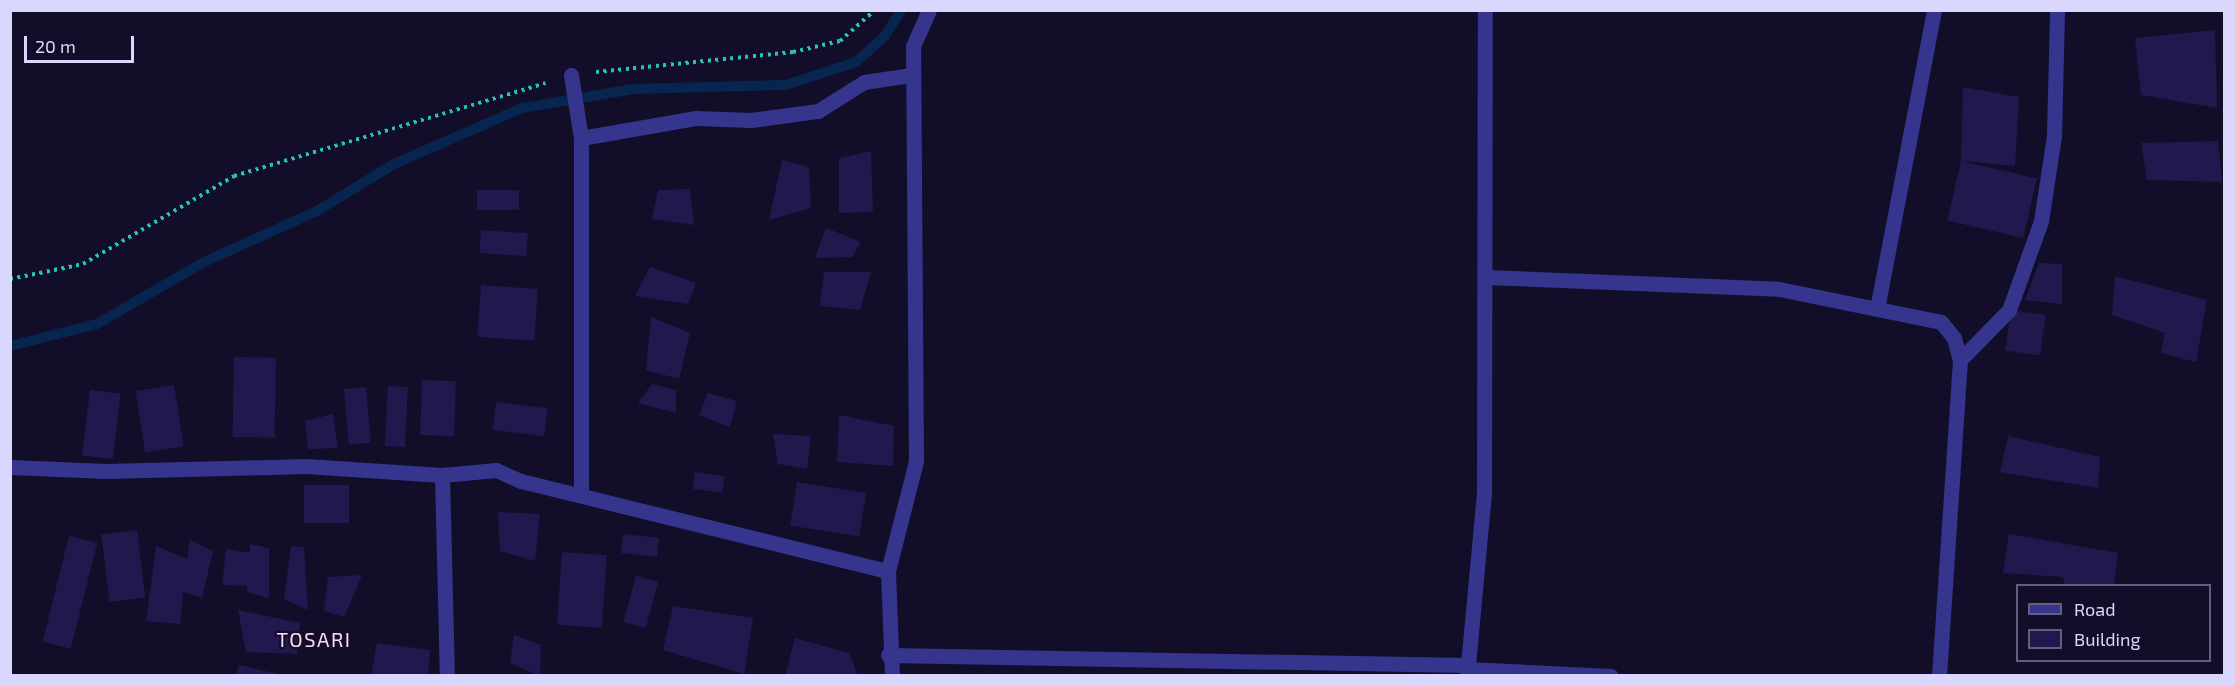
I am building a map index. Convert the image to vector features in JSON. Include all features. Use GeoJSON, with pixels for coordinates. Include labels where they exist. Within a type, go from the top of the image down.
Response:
{"type":"FeatureCollection","features":[{"type":"Feature","properties":{"kind":"street"},"geometry":{"type":"LineString","coordinates":[[892,675],[888,656],[888,572],[916,461],[911,75],[913,46],[929,10]]}},
{"type":"Feature","properties":{"kind":"street"},"geometry":{"type":"LineString","coordinates":[[1467,670],[1484,493],[1485,10]]}},
{"type":"Feature","properties":{"kind":"street"},"geometry":{"type":"LineString","coordinates":[[1877,309],[1934,10]]}},
{"type":"Feature","properties":{"kind":"street"},"geometry":{"type":"LineString","coordinates":[[1960,360],[2009,310],[2041,221],[2054,136],[2057,10]]}},
{"type":"Feature","properties":{"kind":"street"},"geometry":{"type":"LineString","coordinates":[[580,133],[696,118],[751,120],[818,111],[864,82],[911,75]]}},
{"type":"Feature","properties":{"kind":"street"},"geometry":{"type":"LineString","coordinates":[[571,81],[580,133],[581,495]]}},
{"type":"Feature","properties":{"kind":"street"},"geometry":{"type":"LineString","coordinates":[[1486,277],[1779,289],[1941,322],[1954,338],[1960,360],[1939,675]]}},
{"type":"Feature","properties":{"kind":"street"},"geometry":{"type":"LineString","coordinates":[[10,467],[106,471],[306,465],[442,475],[496,470],[581,495],[888,572]]}},
{"type":"Feature","properties":{"kind":"street"},"geometry":{"type":"LineString","coordinates":[[442,475],[447,675]]}},
{"type":"Feature","properties":{"kind":"street"},"geometry":{"type":"LineString","coordinates":[[888,656],[1611,675]]}},
{"type":"Feature","properties":{"kind":"path"},"geometry":{"type":"LineString","coordinates":[[10,279],[83,264],[234,176],[571,81],[793,52],[840,41],[875,10]]}},
{"type":"Feature","properties":{"kind":"building"},"geometry":{"type":"Polygon","coordinates":[[[2215,30],[2217,108],[2141,95],[2135,38],[2215,30]]]}},
{"type":"Feature","properties":{"kind":"building"},"geometry":{"type":"Polygon","coordinates":[[[1963,87],[2019,97],[2015,166],[1961,161],[1963,87]]]}},
{"type":"Feature","properties":{"kind":"building"},"geometry":{"type":"Polygon","coordinates":[[[2218,141],[2222,182],[2147,180],[2141,143],[2218,141]]]}},
{"type":"Feature","properties":{"kind":"building"},"geometry":{"type":"Polygon","coordinates":[[[871,151],[873,212],[839,213],[839,158],[871,151]]]}},
{"type":"Feature","properties":{"kind":"building"},"geometry":{"type":"Polygon","coordinates":[[[782,160],[809,167],[811,208],[769,220],[782,160]]]}},
{"type":"Feature","properties":{"kind":"building"},"geometry":{"type":"Polygon","coordinates":[[[1961,161],[2037,179],[2023,238],[1947,220],[1961,161]]]}},
{"type":"Feature","properties":{"kind":"building"},"geometry":{"type":"Polygon","coordinates":[[[690,189],[694,225],[652,219],[658,190],[690,189]]]}},
{"type":"Feature","properties":{"kind":"building"},"geometry":{"type":"Polygon","coordinates":[[[477,190],[519,190],[519,210],[477,210],[477,190]]]}},
{"type":"Feature","properties":{"kind":"building"},"geometry":{"type":"Polygon","coordinates":[[[826,228],[861,242],[852,257],[815,258],[826,228]]]}},
{"type":"Feature","properties":{"kind":"building"},"geometry":{"type":"Polygon","coordinates":[[[481,230],[528,233],[526,256],[479,253],[481,230]]]}},
{"type":"Feature","properties":{"kind":"building"},"geometry":{"type":"Polygon","coordinates":[[[2039,263],[2062,264],[2062,304],[2025,300],[2039,263]]]}},
{"type":"Feature","properties":{"kind":"building"},"geometry":{"type":"Polygon","coordinates":[[[650,267],[696,283],[688,304],[635,296],[650,267]]]}},
{"type":"Feature","properties":{"kind":"building"},"geometry":{"type":"Polygon","coordinates":[[[824,272],[871,272],[860,310],[820,306],[824,272]]]}},
{"type":"Feature","properties":{"kind":"building"},"geometry":{"type":"Polygon","coordinates":[[[2115,276],[2207,300],[2196,362],[2161,353],[2165,333],[2112,315],[2115,276]]]}},
{"type":"Feature","properties":{"kind":"building"},"geometry":{"type":"Polygon","coordinates":[[[481,285],[538,289],[534,341],[477,337],[481,285]]]}},
{"type":"Feature","properties":{"kind":"building"},"geometry":{"type":"Polygon","coordinates":[[[2011,310],[2046,315],[2040,355],[2005,351],[2011,310]]]}},
{"type":"Feature","properties":{"kind":"building"},"geometry":{"type":"Polygon","coordinates":[[[651,317],[690,333],[679,379],[646,370],[651,317]]]}},
{"type":"Feature","properties":{"kind":"building"},"geometry":{"type":"Polygon","coordinates":[[[234,357],[276,358],[275,438],[233,437],[234,357]]]}},
{"type":"Feature","properties":{"kind":"building"},"geometry":{"type":"Polygon","coordinates":[[[422,380],[456,381],[454,436],[420,435],[422,380]]]}},
{"type":"Feature","properties":{"kind":"building"},"geometry":{"type":"Polygon","coordinates":[[[652,384],[676,390],[676,413],[638,403],[652,384]]]}},
{"type":"Feature","properties":{"kind":"building"},"geometry":{"type":"Polygon","coordinates":[[[174,385],[184,446],[145,452],[135,391],[174,385]]]}},
{"type":"Feature","properties":{"kind":"building"},"geometry":{"type":"Polygon","coordinates":[[[388,386],[408,387],[405,447],[385,446],[388,386]]]}},
{"type":"Feature","properties":{"kind":"building"},"geometry":{"type":"Polygon","coordinates":[[[366,387],[371,443],[349,445],[344,389],[366,387]]]}},
{"type":"Feature","properties":{"kind":"building"},"geometry":{"type":"Polygon","coordinates":[[[90,390],[121,394],[113,459],[82,456],[90,390]]]}},
{"type":"Feature","properties":{"kind":"building"},"geometry":{"type":"Polygon","coordinates":[[[708,393],[737,401],[730,427],[699,415],[708,393]]]}},
{"type":"Feature","properties":{"kind":"building"},"geometry":{"type":"Polygon","coordinates":[[[496,402],[548,408],[544,436],[493,430],[496,402]]]}},
{"type":"Feature","properties":{"kind":"building"},"geometry":{"type":"Polygon","coordinates":[[[333,414],[338,448],[308,449],[305,421],[333,414]]]}},
{"type":"Feature","properties":{"kind":"building"},"geometry":{"type":"Polygon","coordinates":[[[839,415],[894,426],[893,466],[837,462],[839,415]]]}},
{"type":"Feature","properties":{"kind":"building"},"geometry":{"type":"Polygon","coordinates":[[[773,434],[811,436],[807,469],[778,464],[773,434]]]}},
{"type":"Feature","properties":{"kind":"building"},"geometry":{"type":"Polygon","coordinates":[[[2008,436],[2100,457],[2098,488],[2000,472],[2008,436]]]}},
{"type":"Feature","properties":{"kind":"building"},"geometry":{"type":"Polygon","coordinates":[[[695,472],[725,476],[722,493],[693,489],[695,472]]]}},
{"type":"Feature","properties":{"kind":"building"},"geometry":{"type":"Polygon","coordinates":[[[797,482],[866,493],[859,536],[790,525],[797,482]]]}},
{"type":"Feature","properties":{"kind":"building"},"geometry":{"type":"Polygon","coordinates":[[[304,485],[349,485],[349,523],[304,523],[304,485]]]}},
{"type":"Feature","properties":{"kind":"building"},"geometry":{"type":"Polygon","coordinates":[[[498,512],[540,514],[535,561],[500,551],[498,512]]]}},
{"type":"Feature","properties":{"kind":"building"},"geometry":{"type":"Polygon","coordinates":[[[137,530],[145,597],[110,602],[101,534],[137,530]]]}},
{"type":"Feature","properties":{"kind":"building"},"geometry":{"type":"Polygon","coordinates":[[[623,534],[659,538],[657,557],[621,553],[623,534]]]}},
{"type":"Feature","properties":{"kind":"building"},"geometry":{"type":"Polygon","coordinates":[[[2009,534],[2118,553],[2114,584],[2065,584],[2063,577],[2003,573],[2009,534]]]}},
{"type":"Feature","properties":{"kind":"building"},"geometry":{"type":"Polygon","coordinates":[[[69,536],[97,543],[71,649],[43,642],[69,536]]]}},
{"type":"Feature","properties":{"kind":"building"},"geometry":{"type":"Polygon","coordinates":[[[190,540],[213,551],[202,598],[183,592],[180,624],[146,621],[156,546],[187,559],[190,540]]]}},
{"type":"Feature","properties":{"kind":"building"},"geometry":{"type":"Polygon","coordinates":[[[250,544],[269,548],[269,598],[247,592],[247,586],[222,585],[226,549],[250,553],[250,544]]]}},
{"type":"Feature","properties":{"kind":"building"},"geometry":{"type":"Polygon","coordinates":[[[291,546],[304,547],[308,610],[284,599],[291,546]]]}},
{"type":"Feature","properties":{"kind":"building"},"geometry":{"type":"Polygon","coordinates":[[[562,552],[607,555],[602,628],[557,625],[562,552]]]}},
{"type":"Feature","properties":{"kind":"building"},"geometry":{"type":"Polygon","coordinates":[[[362,575],[344,617],[324,611],[328,577],[362,575]]]}},
{"type":"Feature","properties":{"kind":"building"},"geometry":{"type":"Polygon","coordinates":[[[636,576],[658,582],[646,628],[624,622],[636,576]]]}},
{"type":"Feature","properties":{"kind":"building"},"geometry":{"type":"Polygon","coordinates":[[[673,606],[753,618],[744,674],[663,650],[673,606]]]}},
{"type":"Feature","properties":{"kind":"building"},"geometry":{"type":"Polygon","coordinates":[[[238,610],[300,623],[297,654],[246,652],[238,610]]]}},
{"type":"Feature","properties":{"kind":"building"},"geometry":{"type":"Polygon","coordinates":[[[514,635],[541,645],[540,676],[510,663],[514,635]]]}},
{"type":"Feature","properties":{"kind":"building"},"geometry":{"type":"Polygon","coordinates":[[[795,638],[849,653],[858,676],[785,676],[795,638]]]}},
{"type":"Feature","properties":{"kind":"building"},"geometry":{"type":"Polygon","coordinates":[[[377,643],[430,650],[428,676],[371,676],[377,643]]]}},
{"type":"Feature","properties":{"kind":"building"},"geometry":{"type":"Polygon","coordinates":[[[239,665],[283,675],[283,676],[236,676],[239,665]]]}},
{"type":"Feature","properties":{"kind":"waterway"},"geometry":{"type":"LineString","coordinates":[[10,346],[97,324],[204,262],[317,211],[394,164],[522,108],[633,89],[786,85],[856,62],[885,36],[901,10]]}},
{"type":"Feature","properties":{"kind":"district","name":"TOSARI"},"geometry":{"type":"Point","coordinates":[314,639]}}]}
